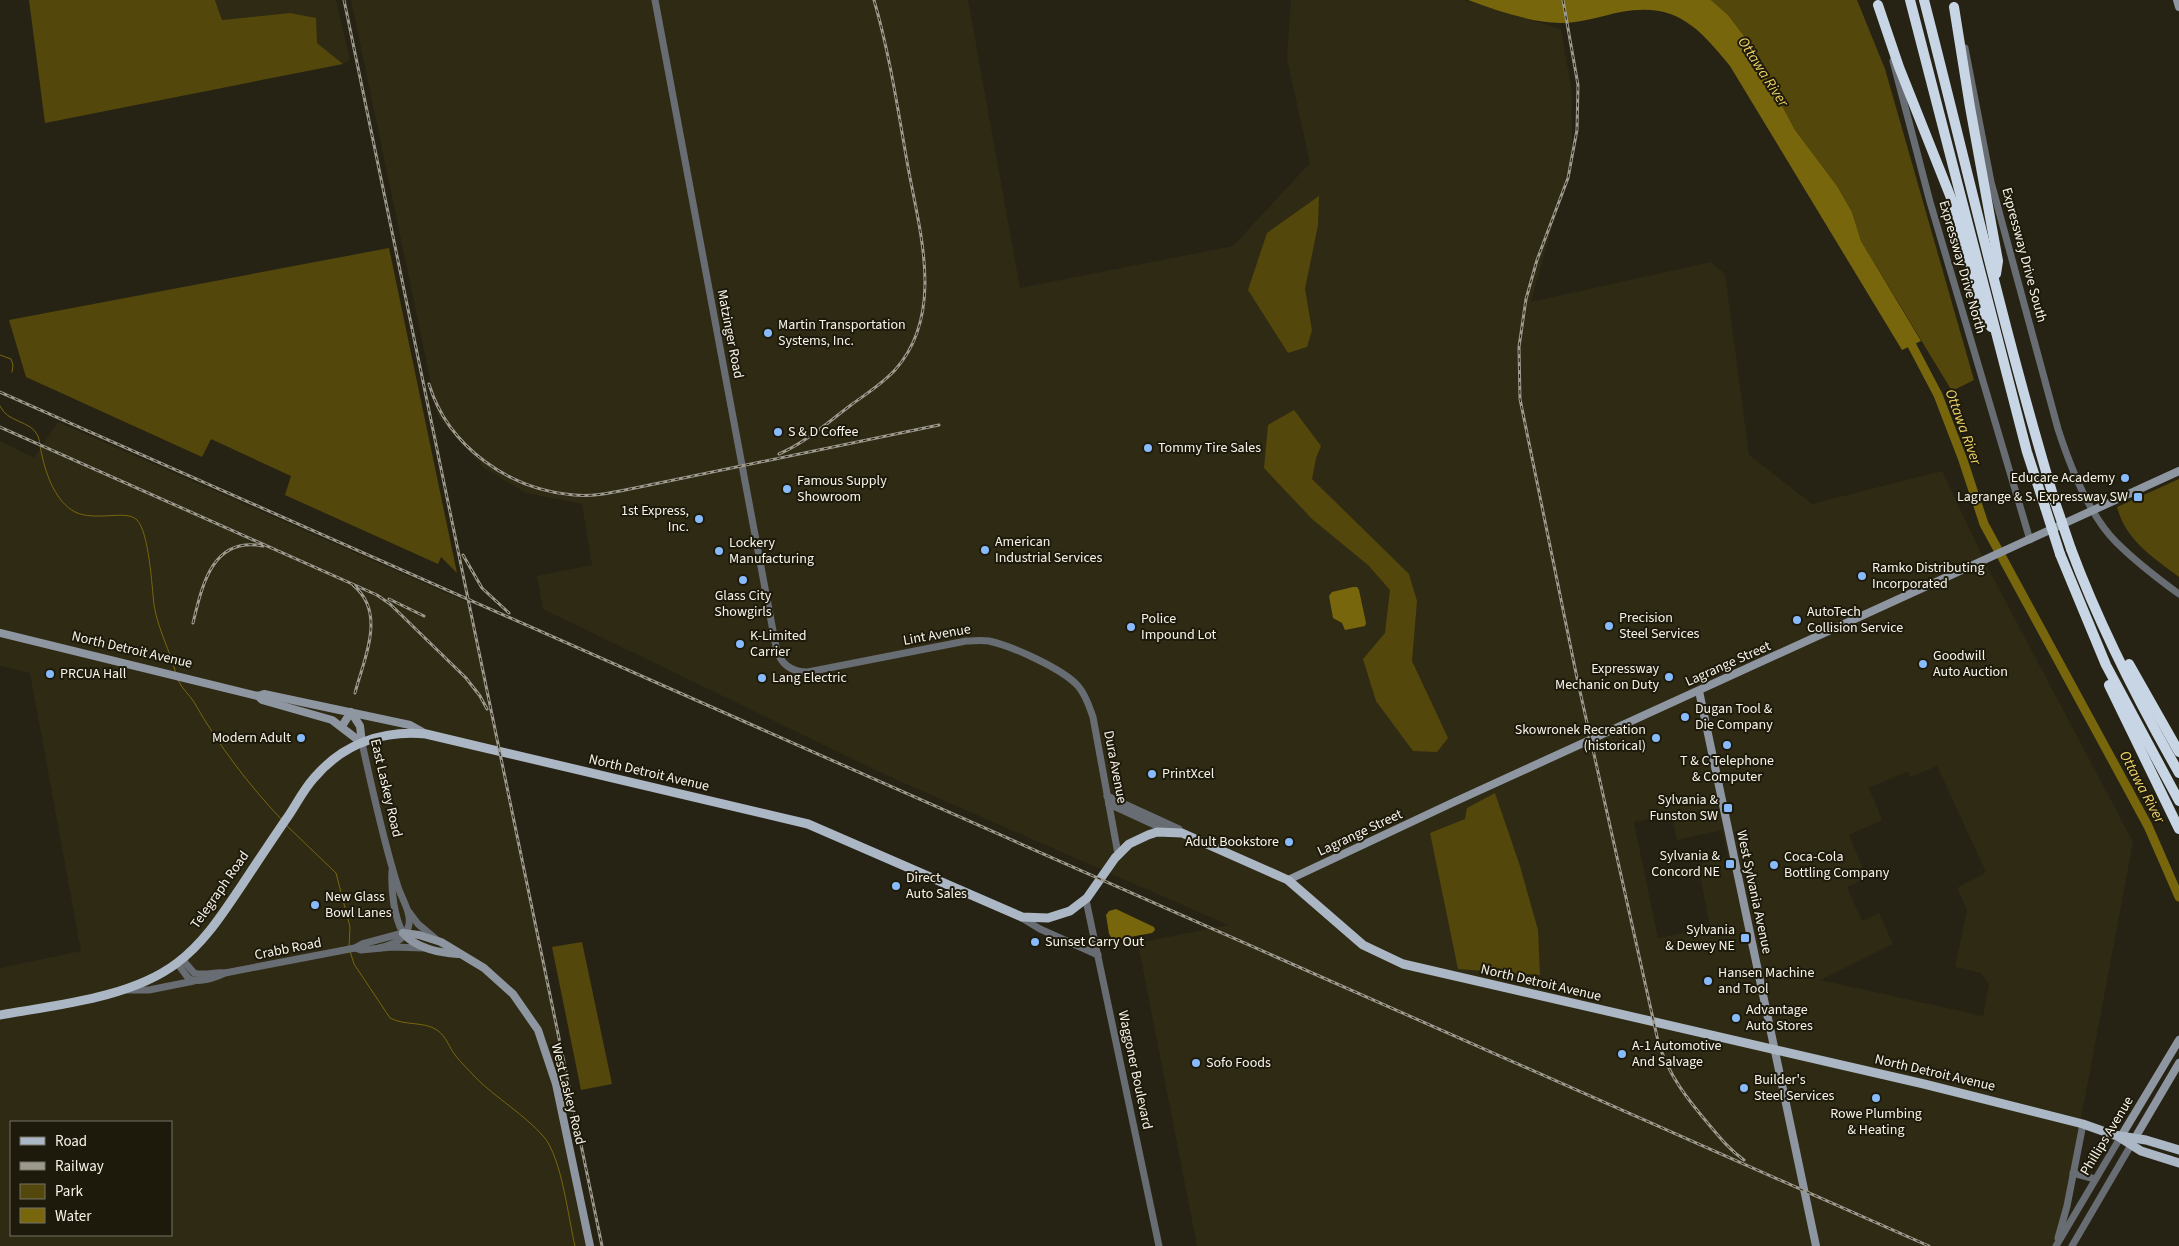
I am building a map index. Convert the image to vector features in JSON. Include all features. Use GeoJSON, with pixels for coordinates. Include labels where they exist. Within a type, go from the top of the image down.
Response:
{"type":"FeatureCollection","features":[{"type":"Feature","properties":{"kind":"highway"},"geometry":{"type":"LineString","coordinates":[[1910,0],[1997,337],[2044,507],[2060,554],[2106,665],[2179,801]]}},
{"type":"Feature","properties":{"kind":"highway"},"geometry":{"type":"LineString","coordinates":[[1924,0],[1955,128],[2055,502],[2071,549],[2102,624],[2138,700],[2179,774]]}},
{"type":"Feature","properties":{"kind":"highway"},"geometry":{"type":"LineString","coordinates":[[1877,3],[1904,82],[1953,203],[1983,312],[1997,337]]}},
{"type":"Feature","properties":{"kind":"highway"},"geometry":{"type":"LineString","coordinates":[[1953,3],[1998,261],[1996,280]]}},
{"type":"Feature","properties":{"kind":"highway"},"geometry":{"type":"LineString","coordinates":[[2102,624],[2114,634],[2140,686],[2179,752]]}},
{"type":"Feature","properties":{"kind":"highway"},"geometry":{"type":"LineString","coordinates":[[2106,665],[2108,682],[2179,829]]}},
{"type":"Feature","properties":{"kind":"main road"},"geometry":{"type":"LineString","coordinates":[[2177,0],[2179,7]]}},
{"type":"Feature","properties":{"kind":"main road","name":"Lagrange Street"},"geometry":{"type":"LineString","coordinates":[[1288,880],[1445,806],[2179,471]]}},
{"type":"Feature","properties":{"kind":"main road","name":"North Detroit Avenue"},"geometry":{"type":"LineString","coordinates":[[0,633],[258,696],[262,700],[315,714],[342,726],[362,743]]}},
{"type":"Feature","properties":{"kind":"main road","name":"West Sylvania Avenue"},"geometry":{"type":"LineString","coordinates":[[1699,691],[1816,1246]]}},
{"type":"Feature","properties":{"kind":"main road","name":"North Detroit Avenue"},"geometry":{"type":"LineString","coordinates":[[258,696],[264,694],[410,725],[426,734],[808,824],[1022,917],[1038,919],[1058,916],[1070,911],[1086,900],[1118,854],[1129,844],[1148,834],[1182,833],[1288,880],[1363,945],[1403,964],[1924,1084],[2083,1124],[2133,1141],[2179,1150]]}},
{"type":"Feature","properties":{"kind":"main road"},"geometry":{"type":"LineString","coordinates":[[342,726],[351,712]]}},
{"type":"Feature","properties":{"kind":"main road","name":"East Laskey Road"},"geometry":{"type":"LineString","coordinates":[[351,712],[360,726],[362,743]]}},
{"type":"Feature","properties":{"kind":"main road","name":"Telegraph Road"},"geometry":{"type":"LineString","coordinates":[[0,1015],[118,990],[151,978],[179,961],[211,930],[304,791],[328,763],[350,748],[391,733],[426,734]]}},
{"type":"Feature","properties":{"kind":"main road","name":"West Laskey Road"},"geometry":{"type":"LineString","coordinates":[[405,934],[442,942],[452,947],[458,954]]}},
{"type":"Feature","properties":{"kind":"main road","name":"West Laskey Road"},"geometry":{"type":"LineString","coordinates":[[405,934],[425,948],[458,954],[484,968],[504,985],[520,1003],[538,1030],[556,1084],[590,1246]]}},
{"type":"Feature","properties":{"kind":"main road","name":"Phillips Avenue"},"geometry":{"type":"LineString","coordinates":[[2119,1136],[2179,1040]]}},
{"type":"Feature","properties":{"kind":"main road","name":"Phillips Avenue"},"geometry":{"type":"LineString","coordinates":[[2133,1141],[2179,1063]]}},
{"type":"Feature","properties":{"kind":"main road","name":"North Detroit Avenue"},"geometry":{"type":"LineString","coordinates":[[2133,1141],[2141,1151],[2179,1163]]}},
{"type":"Feature","properties":{"kind":"street","name":"Matzinger Road"},"geometry":{"type":"LineString","coordinates":[[655,0],[776,647],[780,659],[789,668]]}},
{"type":"Feature","properties":{"kind":"street","name":"Expressway Drive North"},"geometry":{"type":"LineString","coordinates":[[1877,3],[1930,202],[2030,540]]}},
{"type":"Feature","properties":{"kind":"street","name":"Expressway Drive South"},"geometry":{"type":"LineString","coordinates":[[1953,3],[1967,55],[1991,182],[2061,439],[2093,511],[2116,542],[2179,594]]}},
{"type":"Feature","properties":{"kind":"street","name":"Lint Avenue"},"geometry":{"type":"LineString","coordinates":[[789,668],[801,672],[815,671],[981,640],[1000,644],[1054,668],[1068,677],[1079,688]]}},
{"type":"Feature","properties":{"kind":"street","name":"Dura Avenue"},"geometry":{"type":"LineString","coordinates":[[1079,688],[1088,702],[1093,717],[1118,854]]}},
{"type":"Feature","properties":{"kind":"street","name":"East Laskey Road"},"geometry":{"type":"LineString","coordinates":[[362,743],[392,872],[407,909],[409,920],[405,934]]}},
{"type":"Feature","properties":{"kind":"street"},"geometry":{"type":"LineString","coordinates":[[1108,800],[1172,832]]}},
{"type":"Feature","properties":{"kind":"street"},"geometry":{"type":"LineString","coordinates":[[1108,800],[1179,829],[1182,833]]}},
{"type":"Feature","properties":{"kind":"street","name":"East Laskey Road"},"geometry":{"type":"LineString","coordinates":[[392,872],[399,924],[405,934]]}},
{"type":"Feature","properties":{"kind":"street","name":"Waggoner Boulevard"},"geometry":{"type":"LineString","coordinates":[[1086,900],[1159,1246]]}},
{"type":"Feature","properties":{"kind":"street","name":"West Laskey Road"},"geometry":{"type":"LineString","coordinates":[[407,909],[422,928],[442,942]]}},
{"type":"Feature","properties":{"kind":"street","name":"North Detroit Avenue"},"geometry":{"type":"LineString","coordinates":[[1022,917],[1040,929],[1098,955]]}},
{"type":"Feature","properties":{"kind":"street","name":"Crabb Road"},"geometry":{"type":"LineString","coordinates":[[118,990],[149,990],[215,978],[225,973],[355,948],[362,944],[405,934]]}},
{"type":"Feature","properties":{"kind":"street","name":"Crabb Road"},"geometry":{"type":"LineString","coordinates":[[379,948],[396,942],[405,934]]}},
{"type":"Feature","properties":{"kind":"street","name":"Crabb Road"},"geometry":{"type":"LineString","coordinates":[[355,948],[361,950],[425,948]]}},
{"type":"Feature","properties":{"kind":"street"},"geometry":{"type":"LineString","coordinates":[[179,961],[189,979],[195,981]]}},
{"type":"Feature","properties":{"kind":"street","name":"Crabb Road"},"geometry":{"type":"LineString","coordinates":[[179,961],[196,974],[225,973]]}},
{"type":"Feature","properties":{"kind":"street","name":"Phillips Avenue"},"geometry":{"type":"LineString","coordinates":[[2056,1246],[2061,1222],[2067,1206],[2083,1124]]}},
{"type":"Feature","properties":{"kind":"street","name":"Phillips Avenue"},"geometry":{"type":"LineString","coordinates":[[2056,1246],[2119,1136]]}},
{"type":"Feature","properties":{"kind":"street","name":"Phillips Avenue"},"geometry":{"type":"LineString","coordinates":[[2072,1246],[2133,1141]]}},
{"type":"Feature","properties":{"kind":"street"},"geometry":{"type":"LineString","coordinates":[[2073,1173],[2093,1182],[2103,1193]]}},
{"type":"Feature","properties":{"kind":"street"},"geometry":{"type":"LineString","coordinates":[[2076,1211],[2088,1218]]}},
{"type":"Feature","properties":{"kind":"shaded area"},"geometry":{"type":"Polygon","coordinates":[[[215,0],[336,0],[350,60],[343,64],[317,43],[290,13],[222,20],[215,0]]]}},
{"type":"Feature","properties":{"kind":"shaded area"},"geometry":{"type":"Polygon","coordinates":[[[351,0],[968,0],[1020,288],[1233,246],[1310,163],[1287,59],[1291,0],[1464,0],[1561,29],[1572,93],[1572,155],[1531,302],[1711,262],[1725,274],[1749,455],[1812,504],[1942,471],[1989,570],[2133,842],[2057,1246],[1197,1246],[1138,943],[1228,925],[888,776],[543,609],[537,576],[592,565],[582,504],[526,493],[484,468],[438,417],[351,0]],[[1937,766],[1910,777],[1908,771],[1869,788],[1882,820],[1849,835],[1867,878],[1847,887],[1862,921],[1879,913],[1893,944],[1820,980],[1983,1016],[1989,984],[1981,973],[1955,967],[1967,910],[1957,888],[1986,872],[1937,766]],[[1671,814],[1634,822],[1658,938],[1710,928],[1698,864],[1728,857],[1722,830],[1677,840],[1671,814]]]}},
{"type":"Feature","properties":{"kind":"shaded area"},"geometry":{"type":"Polygon","coordinates":[[[58,422],[469,603],[569,1083],[556,1084],[590,1246],[0,1246],[0,968],[81,951],[30,673],[0,666],[0,441],[34,458],[58,422]]]}},
{"type":"Feature","properties":{"kind":"green space"},"geometry":{"type":"Polygon","coordinates":[[[29,0],[215,0],[222,20],[290,13],[316,18],[317,43],[343,64],[45,123],[29,0]]]}},
{"type":"Feature","properties":{"kind":"green space"},"geometry":{"type":"Polygon","coordinates":[[[1711,0],[1857,0],[1885,69],[1974,380],[1952,391],[1861,241],[1852,212],[1837,186],[1795,130],[1747,40],[1728,15],[1711,0]]]}},
{"type":"Feature","properties":{"kind":"green space"},"geometry":{"type":"Polygon","coordinates":[[[1319,196],[1318,225],[1305,289],[1312,330],[1307,347],[1288,353],[1248,290],[1267,233],[1319,196]]]}},
{"type":"Feature","properties":{"kind":"green space"},"geometry":{"type":"Polygon","coordinates":[[[389,248],[457,573],[441,557],[438,564],[285,495],[291,476],[211,439],[202,457],[26,377],[9,320],[389,248]]]}},
{"type":"Feature","properties":{"kind":"green space"},"geometry":{"type":"Polygon","coordinates":[[[1294,410],[1321,446],[1316,458],[1312,479],[1409,574],[1417,601],[1412,661],[1448,738],[1437,752],[1413,751],[1376,701],[1363,659],[1385,633],[1390,590],[1368,565],[1312,519],[1264,468],[1268,425],[1294,410]]]}},
{"type":"Feature","properties":{"kind":"green space"},"geometry":{"type":"Polygon","coordinates":[[[2179,479],[2179,577],[2150,555],[2134,539],[2121,519],[2117,507],[2179,479]]]}},
{"type":"Feature","properties":{"kind":"green space"},"geometry":{"type":"Polygon","coordinates":[[[1495,793],[1520,866],[1538,930],[1540,975],[1458,969],[1430,833],[1465,819],[1467,808],[1495,793]]]}},
{"type":"Feature","properties":{"kind":"green space"},"geometry":{"type":"Polygon","coordinates":[[[582,942],[612,1084],[581,1090],[552,947],[582,942]]]}},
{"type":"Feature","properties":{"kind":"water"},"geometry":{"type":"Polygon","coordinates":[[[1468,0],[1711,0],[1728,15],[1747,40],[1795,130],[1837,186],[1852,212],[1861,241],[1921,341],[1902,350],[1730,66],[1696,29],[1671,14],[1657,11],[1621,12],[1584,21],[1561,23],[1525,18],[1468,0]]]}},
{"type":"Feature","properties":{"kind":"water"},"geometry":{"type":"Polygon","coordinates":[[[1357,587],[1359,590],[1366,623],[1365,626],[1345,630],[1342,623],[1333,618],[1329,596],[1332,592],[1357,587]]]}},
{"type":"Feature","properties":{"kind":"water"},"geometry":{"type":"Polygon","coordinates":[[[1116,909],[1154,927],[1155,930],[1152,933],[1113,940],[1109,934],[1106,915],[1109,911],[1116,909]]]}},
{"type":"Feature","properties":{"kind":"waterway","name":"Ottawa River"},"geometry":{"type":"LineString","coordinates":[[1907,336],[1938,395],[1963,460],[1984,524],[2148,826],[2179,897]]}},
{"type":"Feature","properties":{"kind":"waterway"},"geometry":{"type":"LineString","coordinates":[[0,355],[11,359],[13,365],[12,372]]}},
{"type":"Feature","properties":{"kind":"waterway"},"geometry":{"type":"LineString","coordinates":[[0,406],[8,416],[35,431],[39,438],[49,479],[57,495],[68,508],[83,515],[132,517],[141,526],[147,547],[156,614],[176,674]]}},
{"type":"Feature","properties":{"kind":"waterway"},"geometry":{"type":"LineString","coordinates":[[178,680],[235,764],[257,793],[282,820]]}},
{"type":"Feature","properties":{"kind":"waterway"},"geometry":{"type":"LineString","coordinates":[[286,825],[336,873],[350,927],[349,947]]}},
{"type":"Feature","properties":{"kind":"waterway"},"geometry":{"type":"LineString","coordinates":[[350,951],[354,964],[390,1018],[402,1022],[426,1025],[440,1032],[457,1058],[475,1077],[528,1121],[544,1137],[550,1147],[560,1174],[575,1246]]}},
{"type":"Feature","properties":{"kind":"railway"},"geometry":{"type":"LineString","coordinates":[[344,0],[602,1246]]}},
{"type":"Feature","properties":{"kind":"railway"},"geometry":{"type":"LineString","coordinates":[[779,454],[816,432],[890,375],[910,348],[920,324],[924,299],[925,272],[922,245],[889,62],[874,0]]}},
{"type":"Feature","properties":{"kind":"railway"},"geometry":{"type":"LineString","coordinates":[[1563,0],[1578,85],[1577,130],[1568,178],[1537,260],[1526,299],[1519,347],[1520,399],[1577,678],[1658,1041],[1667,1065],[1687,1097],[1722,1140],[1744,1160]]}},
{"type":"Feature","properties":{"kind":"railway"},"geometry":{"type":"LineString","coordinates":[[429,384],[438,407],[451,427],[466,445],[485,461],[505,474],[527,484],[550,491],[574,495],[597,495],[620,491],[939,425]]}},
{"type":"Feature","properties":{"kind":"railway"},"geometry":{"type":"LineString","coordinates":[[0,392],[1929,1246]]}},
{"type":"Feature","properties":{"kind":"railway"},"geometry":{"type":"LineString","coordinates":[[0,427],[377,595],[390,604],[466,678],[487,709]]}},
{"type":"Feature","properties":{"kind":"railway"},"geometry":{"type":"LineString","coordinates":[[193,623],[206,580],[212,567],[221,556],[232,549],[246,545],[263,546]]}},
{"type":"Feature","properties":{"kind":"railway"},"geometry":{"type":"LineString","coordinates":[[463,555],[482,588],[509,613]]}},
{"type":"Feature","properties":{"kind":"railway"},"geometry":{"type":"LineString","coordinates":[[353,585],[363,596],[369,609],[371,622],[367,651],[355,693]]}},
{"type":"Feature","properties":{"kind":"railway"},"geometry":{"type":"LineString","coordinates":[[389,599],[424,616]]}},
{"type":"Feature","properties":{"kind":"place","name":"Martin Transportation Systems, Inc."},"geometry":{"type":"Point","coordinates":[768,333]}},
{"type":"Feature","properties":{"kind":"place","name":"S & D Coffee"},"geometry":{"type":"Point","coordinates":[778,432]}},
{"type":"Feature","properties":{"kind":"place","name":"Tommy Tire Sales"},"geometry":{"type":"Point","coordinates":[1148,448]}},
{"type":"Feature","properties":{"kind":"place","name":"Educare Academy"},"geometry":{"type":"Point","coordinates":[2125,478]}},
{"type":"Feature","properties":{"kind":"place","name":"Famous Supply Showroom"},"geometry":{"type":"Point","coordinates":[787,489]}},
{"type":"Feature","properties":{"kind":"place","name":"Lagrange & S. Expressway SW"},"geometry":{"type":"Point","coordinates":[2138,497]}},
{"type":"Feature","properties":{"kind":"place","name":"1st Express, Inc."},"geometry":{"type":"Point","coordinates":[699,519]}},
{"type":"Feature","properties":{"kind":"place","name":"American Industrial Services"},"geometry":{"type":"Point","coordinates":[985,550]}},
{"type":"Feature","properties":{"kind":"place","name":"Lockery Manufacturing"},"geometry":{"type":"Point","coordinates":[719,551]}},
{"type":"Feature","properties":{"kind":"place","name":"Ramko Distributing Incorporated"},"geometry":{"type":"Point","coordinates":[1862,576]}},
{"type":"Feature","properties":{"kind":"place","name":"Glass City Showgirls"},"geometry":{"type":"Point","coordinates":[743,580]}},
{"type":"Feature","properties":{"kind":"place","name":"AutoTech Collision Service"},"geometry":{"type":"Point","coordinates":[1797,620]}},
{"type":"Feature","properties":{"kind":"place","name":"Precision Steel Services"},"geometry":{"type":"Point","coordinates":[1609,626]}},
{"type":"Feature","properties":{"kind":"place","name":"Police Impound Lot"},"geometry":{"type":"Point","coordinates":[1131,627]}},
{"type":"Feature","properties":{"kind":"place","name":"K-Limited Carrier"},"geometry":{"type":"Point","coordinates":[740,644]}},
{"type":"Feature","properties":{"kind":"place","name":"Goodwill Auto Auction"},"geometry":{"type":"Point","coordinates":[1923,664]}},
{"type":"Feature","properties":{"kind":"place","name":"PRCUA Hall"},"geometry":{"type":"Point","coordinates":[50,674]}},
{"type":"Feature","properties":{"kind":"place","name":"Expressway Mechanic on Duty"},"geometry":{"type":"Point","coordinates":[1669,677]}},
{"type":"Feature","properties":{"kind":"place","name":"Lang Electric"},"geometry":{"type":"Point","coordinates":[762,678]}},
{"type":"Feature","properties":{"kind":"place","name":"Dugan Tool & Die Company"},"geometry":{"type":"Point","coordinates":[1685,717]}},
{"type":"Feature","properties":{"kind":"place","name":"Modern Adult"},"geometry":{"type":"Point","coordinates":[301,738]}},
{"type":"Feature","properties":{"kind":"place","name":"Skowronek Recreation (historical)"},"geometry":{"type":"Point","coordinates":[1656,738]}},
{"type":"Feature","properties":{"kind":"place","name":"T & C Telephone & Computer"},"geometry":{"type":"Point","coordinates":[1727,745]}},
{"type":"Feature","properties":{"kind":"place","name":"PrintXcel"},"geometry":{"type":"Point","coordinates":[1152,774]}},
{"type":"Feature","properties":{"kind":"place","name":"Sylvania & Funston SW"},"geometry":{"type":"Point","coordinates":[1728,808]}},
{"type":"Feature","properties":{"kind":"place","name":"Adult Bookstore"},"geometry":{"type":"Point","coordinates":[1289,842]}},
{"type":"Feature","properties":{"kind":"place","name":"Sylvania & Concord NE"},"geometry":{"type":"Point","coordinates":[1730,864]}},
{"type":"Feature","properties":{"kind":"place","name":"Coca-Cola Bottling Company"},"geometry":{"type":"Point","coordinates":[1774,865]}},
{"type":"Feature","properties":{"kind":"place","name":"Direct Auto Sales"},"geometry":{"type":"Point","coordinates":[896,886]}},
{"type":"Feature","properties":{"kind":"place","name":"New Glass Bowl Lanes"},"geometry":{"type":"Point","coordinates":[315,905]}},
{"type":"Feature","properties":{"kind":"place","name":"Sylvania & Dewey NE"},"geometry":{"type":"Point","coordinates":[1745,938]}},
{"type":"Feature","properties":{"kind":"place","name":"Sunset Carry Out"},"geometry":{"type":"Point","coordinates":[1035,942]}},
{"type":"Feature","properties":{"kind":"place","name":"Hansen Machine and Tool"},"geometry":{"type":"Point","coordinates":[1708,981]}},
{"type":"Feature","properties":{"kind":"place","name":"Advantage Auto Stores"},"geometry":{"type":"Point","coordinates":[1736,1018]}},
{"type":"Feature","properties":{"kind":"place","name":"A-1 Automotive And Salvage"},"geometry":{"type":"Point","coordinates":[1622,1054]}},
{"type":"Feature","properties":{"kind":"place","name":"Sofo Foods"},"geometry":{"type":"Point","coordinates":[1196,1063]}},
{"type":"Feature","properties":{"kind":"place","name":"Builder's Steel Services"},"geometry":{"type":"Point","coordinates":[1744,1088]}},
{"type":"Feature","properties":{"kind":"place","name":"Rowe Plumbing & Heating"},"geometry":{"type":"Point","coordinates":[1876,1098]}}]}
